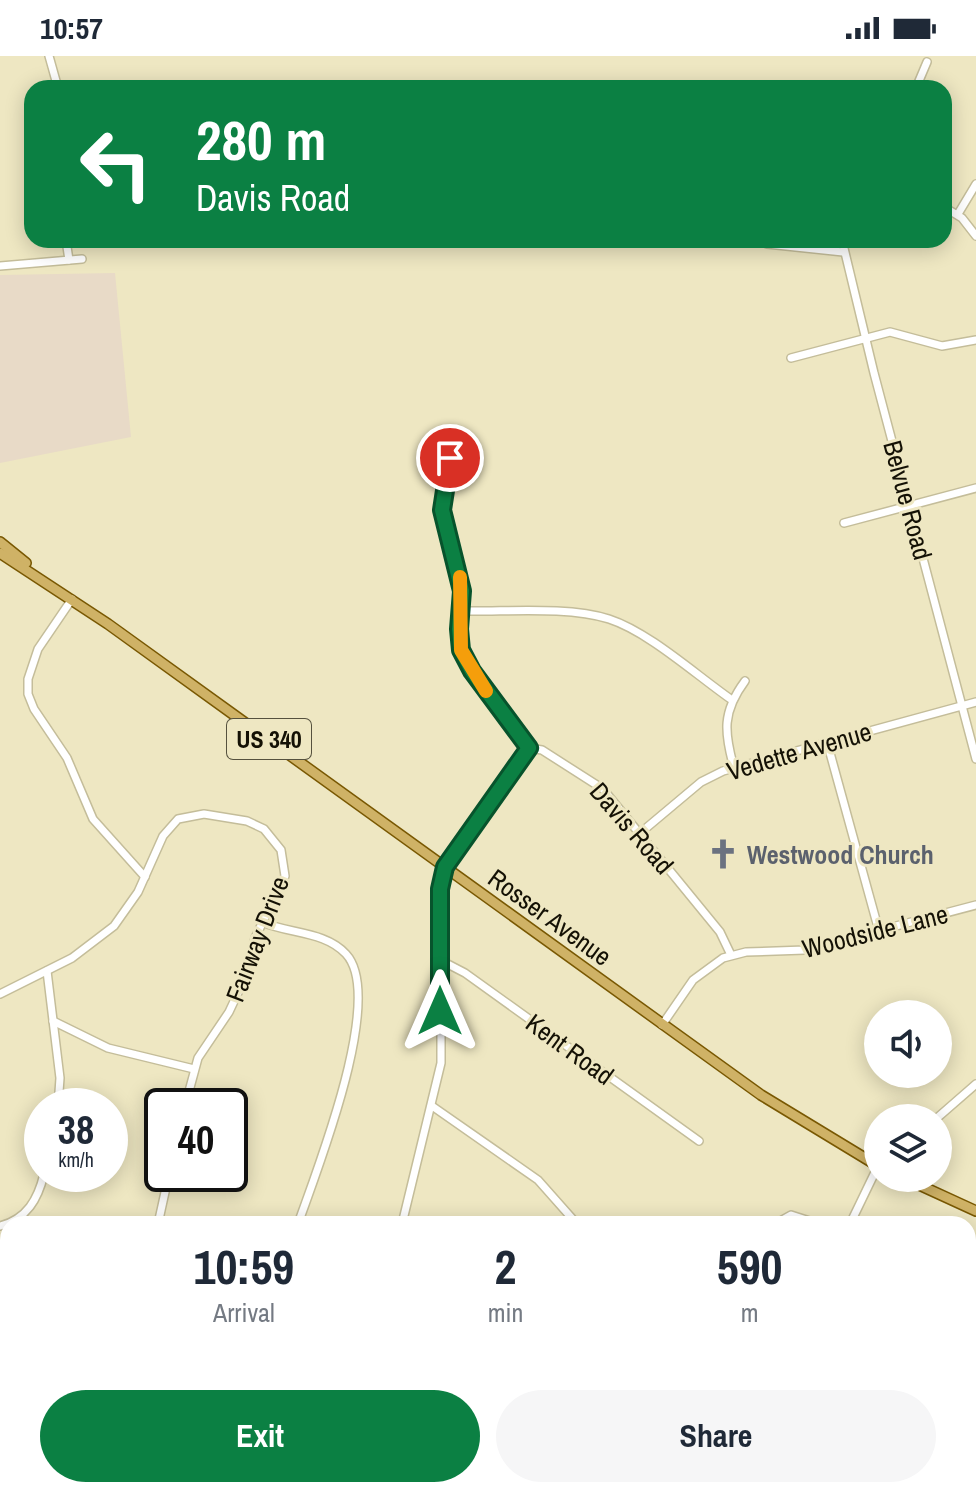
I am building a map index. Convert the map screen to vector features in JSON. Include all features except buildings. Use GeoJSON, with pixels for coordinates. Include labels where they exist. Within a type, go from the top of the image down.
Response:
{"type":"FeatureCollection","features":[{"type":"Feature","properties":{"kind":"main road","name":"Rosser Avenue"},"geometry":{"type":"LineString","coordinates":[[0,542],[46,581]]}},
{"type":"Feature","properties":{"kind":"main road","name":"Rosser Avenue"},"geometry":{"type":"LineString","coordinates":[[0,553],[72,599],[785,1112],[864,1158]]}},
{"type":"Feature","properties":{"kind":"main road"},"geometry":{"type":"LineString","coordinates":[[935,1192],[976,1211]]}},
{"type":"Feature","properties":{"kind":"street"},"geometry":{"type":"LineString","coordinates":[[49,56],[56,80]]}},
{"type":"Feature","properties":{"kind":"street"},"geometry":{"type":"LineString","coordinates":[[919,80],[927,62]]}},
{"type":"Feature","properties":{"kind":"street"},"geometry":{"type":"LineString","coordinates":[[958,214],[976,184]]}},
{"type":"Feature","properties":{"kind":"street"},"geometry":{"type":"LineString","coordinates":[[952,211],[976,236]]}},
{"type":"Feature","properties":{"kind":"street"},"geometry":{"type":"LineString","coordinates":[[67,248],[69,260]]}},
{"type":"Feature","properties":{"kind":"street"},"geometry":{"type":"LineString","coordinates":[[805,248],[843,252]]}},
{"type":"Feature","properties":{"kind":"street","name":"Belvue Road"},"geometry":{"type":"LineString","coordinates":[[843,248],[976,759]]}},
{"type":"Feature","properties":{"kind":"street"},"geometry":{"type":"LineString","coordinates":[[0,266],[82,259]]}},
{"type":"Feature","properties":{"kind":"street"},"geometry":{"type":"LineString","coordinates":[[791,358],[865,337],[899,332],[947,346],[976,340]]}},
{"type":"Feature","properties":{"kind":"street"},"geometry":{"type":"LineString","coordinates":[[404,1216],[441,1063],[441,884],[445,867],[529,748],[465,659],[459,639],[462,611],[460,578],[442,510],[450,458]]}},
{"type":"Feature","properties":{"kind":"street"},"geometry":{"type":"LineString","coordinates":[[844,523],[976,488]]}},
{"type":"Feature","properties":{"kind":"street"},"geometry":{"type":"LineString","coordinates":[[72,599],[38,649],[28,679],[28,694],[34,709],[67,758],[93,819],[145,877]]}},
{"type":"Feature","properties":{"kind":"street"},"geometry":{"type":"LineString","coordinates":[[462,611],[598,616],[622,624],[732,700]]}},
{"type":"Feature","properties":{"kind":"street"},"geometry":{"type":"LineString","coordinates":[[734,768],[724,727],[732,700],[745,681]]}},
{"type":"Feature","properties":{"kind":"street","name":"Vedette Avenue"},"geometry":{"type":"LineString","coordinates":[[639,834],[701,782],[734,768],[976,702]]}},
{"type":"Feature","properties":{"kind":"street"},"geometry":{"type":"LineString","coordinates":[[827,742],[879,931]]}},
{"type":"Feature","properties":{"kind":"street","name":"Davis Road"},"geometry":{"type":"LineString","coordinates":[[529,748],[542,750],[592,780],[720,932],[731,955]]}},
{"type":"Feature","properties":{"kind":"street","name":"Fairway Drive"},"geometry":{"type":"LineString","coordinates":[[0,994],[47,971],[108,932],[132,903],[163,836],[178,819],[204,814],[256,824],[278,844],[285,868],[282,885],[262,922],[229,1012],[194,1069],[189,1088]]}},
{"type":"Feature","properties":{"kind":"street","name":"Woodside Lane"},"geometry":{"type":"LineString","coordinates":[[731,955],[795,952],[976,905]]}},
{"type":"Feature","properties":{"kind":"street"},"geometry":{"type":"LineString","coordinates":[[262,922],[313,935],[338,947],[351,960],[358,980],[351,1057],[301,1216]]}},
{"type":"Feature","properties":{"kind":"street"},"geometry":{"type":"LineString","coordinates":[[662,1025],[698,976],[731,955]]}},
{"type":"Feature","properties":{"kind":"street","name":"Kent Road"},"geometry":{"type":"LineString","coordinates":[[440,960],[465,973],[699,1141]]}},
{"type":"Feature","properties":{"kind":"street"},"geometry":{"type":"LineString","coordinates":[[47,971],[59,1088]]}},
{"type":"Feature","properties":{"kind":"street"},"geometry":{"type":"LineString","coordinates":[[53,1021],[108,1048],[194,1069]]}},
{"type":"Feature","properties":{"kind":"street"},"geometry":{"type":"LineString","coordinates":[[952,1105],[976,1084]]}},
{"type":"Feature","properties":{"kind":"street"},"geometry":{"type":"LineString","coordinates":[[432,1106],[538,1180],[570,1216]]}},
{"type":"Feature","properties":{"kind":"street"},"geometry":{"type":"LineString","coordinates":[[21,1216],[34,1203],[38,1192]]}},
{"type":"Feature","properties":{"kind":"street"},"geometry":{"type":"LineString","coordinates":[[160,1216],[165,1192]]}},
{"type":"Feature","properties":{"kind":"street"},"geometry":{"type":"LineString","coordinates":[[854,1216],[865,1192]]}},
{"type":"Feature","properties":{"kind":"shaded area"},"geometry":{"type":"Polygon","coordinates":[[[115,273],[131,437],[0,463],[0,275],[115,273]]]}},
{"type":"Feature","properties":{"kind":"slow traffic"},"geometry":{"type":"LineString","coordinates":[[460,577],[461,650],[486,691]]}},
{"type":"Feature","properties":{"kind":"place","name":"Westwood Church"},"geometry":{"type":"Point","coordinates":[723,854]}},
{"type":"Feature","properties":{"kind":"route"},"geometry":{"type":"LineString","coordinates":[[440,1011],[440,889],[445,867],[529,748],[522,734],[483,688],[461,650],[462,591],[442,510],[450,458]]}}]}
